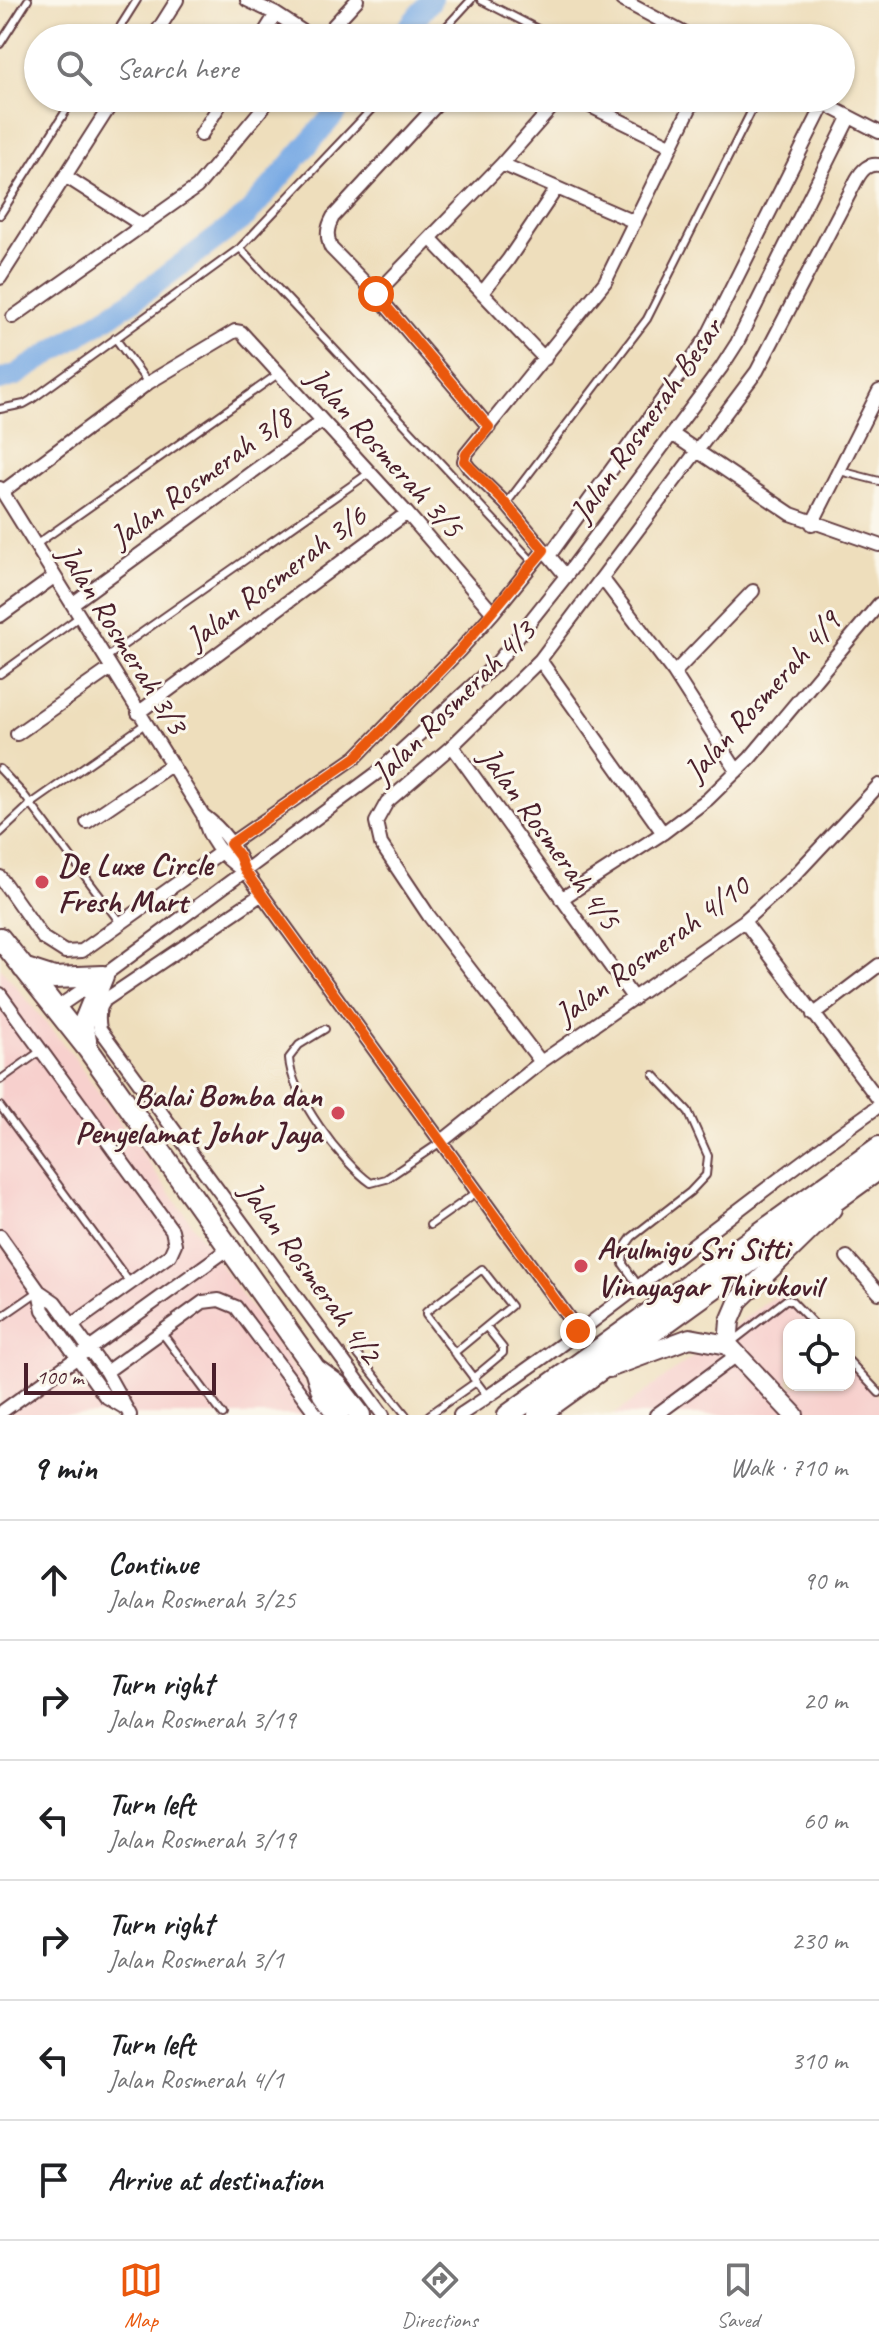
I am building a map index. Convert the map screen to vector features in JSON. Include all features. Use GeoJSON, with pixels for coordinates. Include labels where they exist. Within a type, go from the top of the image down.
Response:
{"type":"FeatureCollection","features":[{"type":"Feature","properties":{"kind":"main road"},"geometry":{"type":"LineString","coordinates":[[0,938],[88,1049],[315,1369],[337,1385],[360,1415]]}},
{"type":"Feature","properties":{"kind":"main road"},"geometry":{"type":"LineString","coordinates":[[23,968],[54,978],[103,976],[83,1025],[88,1049]]}},
{"type":"Feature","properties":{"kind":"main road"},"geometry":{"type":"LineString","coordinates":[[508,1415],[879,1147]]}},
{"type":"Feature","properties":{"kind":"main road"},"geometry":{"type":"LineString","coordinates":[[538,1415],[879,1169]]}},
{"type":"Feature","properties":{"kind":"main road"},"geometry":{"type":"LineString","coordinates":[[315,1369],[323,1394],[338,1415]]}},
{"type":"Feature","properties":{"kind":"street"},"geometry":{"type":"LineString","coordinates":[[162,24],[177,0]]}},
{"type":"Feature","properties":{"kind":"street"},"geometry":{"type":"LineString","coordinates":[[247,0],[291,24]]}},
{"type":"Feature","properties":{"kind":"street"},"geometry":{"type":"LineString","coordinates":[[335,24],[357,0]]}},
{"type":"Feature","properties":{"kind":"street"},"geometry":{"type":"LineString","coordinates":[[622,0],[667,24]]}},
{"type":"Feature","properties":{"kind":"street"},"geometry":{"type":"LineString","coordinates":[[270,24],[276,14]]}},
{"type":"Feature","properties":{"kind":"street"},"geometry":{"type":"LineString","coordinates":[[2,269],[106,112]]}},
{"type":"Feature","properties":{"kind":"street"},"geometry":{"type":"LineString","coordinates":[[201,135],[215,112]]}},
{"type":"Feature","properties":{"kind":"street"},"geometry":{"type":"LineString","coordinates":[[13,317],[197,187],[259,112]]}},
{"type":"Feature","properties":{"kind":"street"},"geometry":{"type":"LineString","coordinates":[[430,112],[329,224],[328,240],[331,248],[376,294],[489,427]]}},
{"type":"Feature","properties":{"kind":"street"},"geometry":{"type":"LineString","coordinates":[[376,294],[502,164],[548,112]]}},
{"type":"Feature","properties":{"kind":"street"},"geometry":{"type":"LineString","coordinates":[[603,112],[672,146]]}},
{"type":"Feature","properties":{"kind":"street"},"geometry":{"type":"LineString","coordinates":[[566,576],[506,504],[464,461],[466,454],[605,282],[687,112]]}},
{"type":"Feature","properties":{"kind":"street"},"geometry":{"type":"LineString","coordinates":[[0,877],[43,938],[65,952],[82,951],[356,757],[493,613],[533,562],[546,553],[706,339],[813,112]]}},
{"type":"Feature","properties":{"kind":"street"},"geometry":{"type":"LineString","coordinates":[[838,112],[879,132]]}},
{"type":"Feature","properties":{"kind":"street","name":"Jalan Rosmerah Besar"},"geometry":{"type":"LineString","coordinates":[[55,1009],[377,773],[503,656],[566,576],[737,343],[849,118]]}},
{"type":"Feature","properties":{"kind":"street"},"geometry":{"type":"LineString","coordinates":[[502,164],[635,222]]}},
{"type":"Feature","properties":{"kind":"street","name":"Jalan Rosmerah 4/3"},"geometry":{"type":"LineString","coordinates":[[541,1062],[429,916],[381,844],[376,822],[387,802],[452,746],[540,660],[757,371],[862,170],[870,165],[879,165]]}},
{"type":"Feature","properties":{"kind":"street"},"geometry":{"type":"LineString","coordinates":[[65,176],[143,226]]}},
{"type":"Feature","properties":{"kind":"street"},"geometry":{"type":"LineString","coordinates":[[482,293],[556,189]]}},
{"type":"Feature","properties":{"kind":"street"},"geometry":{"type":"LineString","coordinates":[[431,239],[545,359]]}},
{"type":"Feature","properties":{"kind":"street","name":"Jalan Rosmerah 3/5"},"geometry":{"type":"LineString","coordinates":[[148,383],[235,331],[241,332],[407,513],[493,613]]}},
{"type":"Feature","properties":{"kind":"street"},"geometry":{"type":"LineString","coordinates":[[3,498],[148,383]]}},
{"type":"Feature","properties":{"kind":"street"},"geometry":{"type":"LineString","coordinates":[[812,524],[839,470],[873,416],[879,391]]}},
{"type":"Feature","properties":{"kind":"street","name":"Jalan Rosmerah 3/8"},"geometry":{"type":"LineString","coordinates":[[72,604],[322,421]]}},
{"type":"Feature","properties":{"kind":"street"},"geometry":{"type":"LineString","coordinates":[[672,434],[791,514],[812,524],[879,545]]}},
{"type":"Feature","properties":{"kind":"street","name":"Jalan Rosmerah 3/3"},"geometry":{"type":"LineString","coordinates":[[3,498],[203,815],[206,830],[245,871],[578,1331]]}},
{"type":"Feature","properties":{"kind":"street","name":"Jalan Rosmerah 3/6"},"geometry":{"type":"LineString","coordinates":[[141,718],[407,513]]}},
{"type":"Feature","properties":{"kind":"street"},"geometry":{"type":"LineString","coordinates":[[0,616],[54,577]]}},
{"type":"Feature","properties":{"kind":"street"},"geometry":{"type":"LineString","coordinates":[[602,578],[674,673],[737,771]]}},
{"type":"Feature","properties":{"kind":"street"},"geometry":{"type":"LineString","coordinates":[[674,673],[753,591]]}},
{"type":"Feature","properties":{"kind":"street","name":"Jalan Rosmerah 4/9"},"geometry":{"type":"LineString","coordinates":[[561,899],[663,833],[708,799],[737,771],[879,604]]}},
{"type":"Feature","properties":{"kind":"street"},"geometry":{"type":"LineString","coordinates":[[540,660],[663,833]]}},
{"type":"Feature","properties":{"kind":"street"},"geometry":{"type":"LineString","coordinates":[[17,734],[107,664]]}},
{"type":"Feature","properties":{"kind":"street","name":"Jalan Rosmerah 4/5"},"geometry":{"type":"LineString","coordinates":[[452,746],[634,999]]}},
{"type":"Feature","properties":{"kind":"street"},"geometry":{"type":"LineString","coordinates":[[87,822],[171,765]]}},
{"type":"Feature","properties":{"kind":"street","name":"Jalan Rosmerah 4/10"},"geometry":{"type":"LineString","coordinates":[[441,1142],[541,1062],[744,921],[793,877],[879,785]]}},
{"type":"Feature","properties":{"kind":"street","name":"Jalan Rosmerah 4/2"},"geometry":{"type":"LineString","coordinates":[[262,894],[105,1000],[100,1006],[100,1029],[383,1415]]}},
{"type":"Feature","properties":{"kind":"street"},"geometry":{"type":"LineString","coordinates":[[460,1415],[578,1331],[879,1103],[744,921]]}},
{"type":"Feature","properties":{"kind":"street"},"geometry":{"type":"LineString","coordinates":[[813,1015],[879,965]]}},
{"type":"Feature","properties":{"kind":"street"},"geometry":{"type":"LineString","coordinates":[[0,994],[172,1230],[175,1244],[170,1255],[72,1325]]}},
{"type":"Feature","properties":{"kind":"street"},"geometry":{"type":"LineString","coordinates":[[733,1350],[730,1321],[739,1300],[816,1227],[849,1190]]}},
{"type":"Feature","properties":{"kind":"street"},"geometry":{"type":"LineString","coordinates":[[0,1236],[39,1291],[55,1302],[106,1372],[123,1413]]}},
{"type":"Feature","properties":{"kind":"street"},"geometry":{"type":"LineString","coordinates":[[0,1413],[228,1249]]}},
{"type":"Feature","properties":{"kind":"street"},"geometry":{"type":"LineString","coordinates":[[847,1257],[879,1293]]}},
{"type":"Feature","properties":{"kind":"street"},"geometry":{"type":"LineString","coordinates":[[39,1291],[43,1310],[105,1396],[123,1413]]}},
{"type":"Feature","properties":{"kind":"street"},"geometry":{"type":"LineString","coordinates":[[106,1372],[203,1302],[219,1300],[236,1307],[317,1415]]}},
{"type":"Feature","properties":{"kind":"street"},"geometry":{"type":"LineString","coordinates":[[595,1373],[690,1338],[733,1350],[789,1413]]}},
{"type":"Feature","properties":{"kind":"street"},"geometry":{"type":"LineString","coordinates":[[656,1415],[733,1350]]}},
{"type":"Feature","properties":{"kind":"lane"},"geometry":{"type":"LineString","coordinates":[[0,44],[28,0]]}},
{"type":"Feature","properties":{"kind":"lane"},"geometry":{"type":"LineString","coordinates":[[122,24],[137,0]]}},
{"type":"Feature","properties":{"kind":"lane"},"geometry":{"type":"LineString","coordinates":[[449,24],[471,0]]}},
{"type":"Feature","properties":{"kind":"lane"},"geometry":{"type":"LineString","coordinates":[[481,0],[528,24]]}},
{"type":"Feature","properties":{"kind":"lane"},"geometry":{"type":"LineString","coordinates":[[0,215],[65,112]]}},
{"type":"Feature","properties":{"kind":"lane"},"geometry":{"type":"LineString","coordinates":[[0,409],[31,400],[240,248],[369,112]]}},
{"type":"Feature","properties":{"kind":"lane"},"geometry":{"type":"LineString","coordinates":[[506,504],[647,319],[751,112]]}},
{"type":"Feature","properties":{"kind":"lane"},"geometry":{"type":"LineString","coordinates":[[240,248],[533,562]]}},
{"type":"Feature","properties":{"kind":"lane"},"geometry":{"type":"LineString","coordinates":[[115,338],[148,383]]}},
{"type":"Feature","properties":{"kind":"lane"},"geometry":{"type":"LineString","coordinates":[[34,546],[278,374]]}},
{"type":"Feature","properties":{"kind":"lane"},"geometry":{"type":"LineString","coordinates":[[839,470],[879,481]]}},
{"type":"Feature","properties":{"kind":"lane"},"geometry":{"type":"LineString","coordinates":[[107,664],[369,473]]}},
{"type":"Feature","properties":{"kind":"lane"},"geometry":{"type":"LineString","coordinates":[[0,674],[79,617]]}},
{"type":"Feature","properties":{"kind":"lane"},"geometry":{"type":"LineString","coordinates":[[0,833],[31,804],[141,718]]}},
{"type":"Feature","properties":{"kind":"lane"},"geometry":{"type":"LineString","coordinates":[[0,769],[31,804],[121,924]]}},
{"type":"Feature","properties":{"kind":"lane"},"geometry":{"type":"LineString","coordinates":[[325,1029],[299,1045],[289,1058],[290,1075],[328,1139],[361,1176],[371,1183],[386,1179],[441,1142]]}},
{"type":"Feature","properties":{"kind":"lane"},"geometry":{"type":"LineString","coordinates":[[0,1080],[42,1050]]}},
{"type":"Feature","properties":{"kind":"lane"},"geometry":{"type":"LineString","coordinates":[[638,1285],[623,1264],[624,1248],[632,1237],[690,1192],[706,1175],[708,1156],[688,1111],[654,1075]]}},
{"type":"Feature","properties":{"kind":"lane"},"geometry":{"type":"LineString","coordinates":[[0,1106],[130,1283]]}},
{"type":"Feature","properties":{"kind":"lane"},"geometry":{"type":"LineString","coordinates":[[430,1225],[477,1192]]}},
{"type":"Feature","properties":{"kind":"lane"},"geometry":{"type":"LineString","coordinates":[[454,1353],[511,1306],[482,1269],[426,1312],[454,1353],[488,1397]]}},
{"type":"Feature","properties":{"kind":"lane"},"geometry":{"type":"LineString","coordinates":[[0,1318],[39,1291]]}},
{"type":"Feature","properties":{"kind":"lane"},"geometry":{"type":"LineString","coordinates":[[733,1350],[787,1299],[809,1319]]}},
{"type":"Feature","properties":{"kind":"lane"},"geometry":{"type":"LineString","coordinates":[[429,1415],[503,1353],[503,1348],[487,1328]]}},
{"type":"Feature","properties":{"kind":"lane"},"geometry":{"type":"LineString","coordinates":[[162,1333],[223,1415]]}},
{"type":"Feature","properties":{"kind":"lane"},"geometry":{"type":"LineString","coordinates":[[358,1355],[406,1415]]}},
{"type":"Feature","properties":{"kind":"lane"},"geometry":{"type":"LineString","coordinates":[[855,1367],[879,1393]]}},
{"type":"Feature","properties":{"kind":"shaded area"},"geometry":{"type":"Polygon","coordinates":[[[0,967],[74,1057],[327,1415],[0,1415],[0,967]]]}},
{"type":"Feature","properties":{"kind":"shaded area"},"geometry":{"type":"Polygon","coordinates":[[[783,1290],[809,1319],[783,1319],[783,1391],[855,1391],[855,1371],[879,1398],[879,1415],[614,1415],[783,1290]]]}},
{"type":"Feature","properties":{"kind":"waterway"},"geometry":{"type":"LineString","coordinates":[[411,24],[431,0]]}},
{"type":"Feature","properties":{"kind":"waterway"},"geometry":{"type":"LineString","coordinates":[[0,380],[16,375],[131,302],[246,216],[336,112]]}},
{"type":"Feature","properties":{"kind":"place","name":"De Luxe Circle Fresh Mart"},"geometry":{"type":"Point","coordinates":[42,882]}},
{"type":"Feature","properties":{"kind":"place","name":"Balai Bomba dan Penyelamat Johor Jaya"},"geometry":{"type":"Point","coordinates":[338,1113]}},
{"type":"Feature","properties":{"kind":"place","name":"Arulmigu Sri Sitti Vinayagar Thirukovil"},"geometry":{"type":"Point","coordinates":[581,1266]}},
{"type":"Feature","properties":{"kind":"route"},"geometry":{"type":"LineString","coordinates":[[376,294],[489,427],[466,454],[464,461],[506,504],[544,550],[460,650],[356,757],[230,844],[245,871],[578,1331]]}}]}
